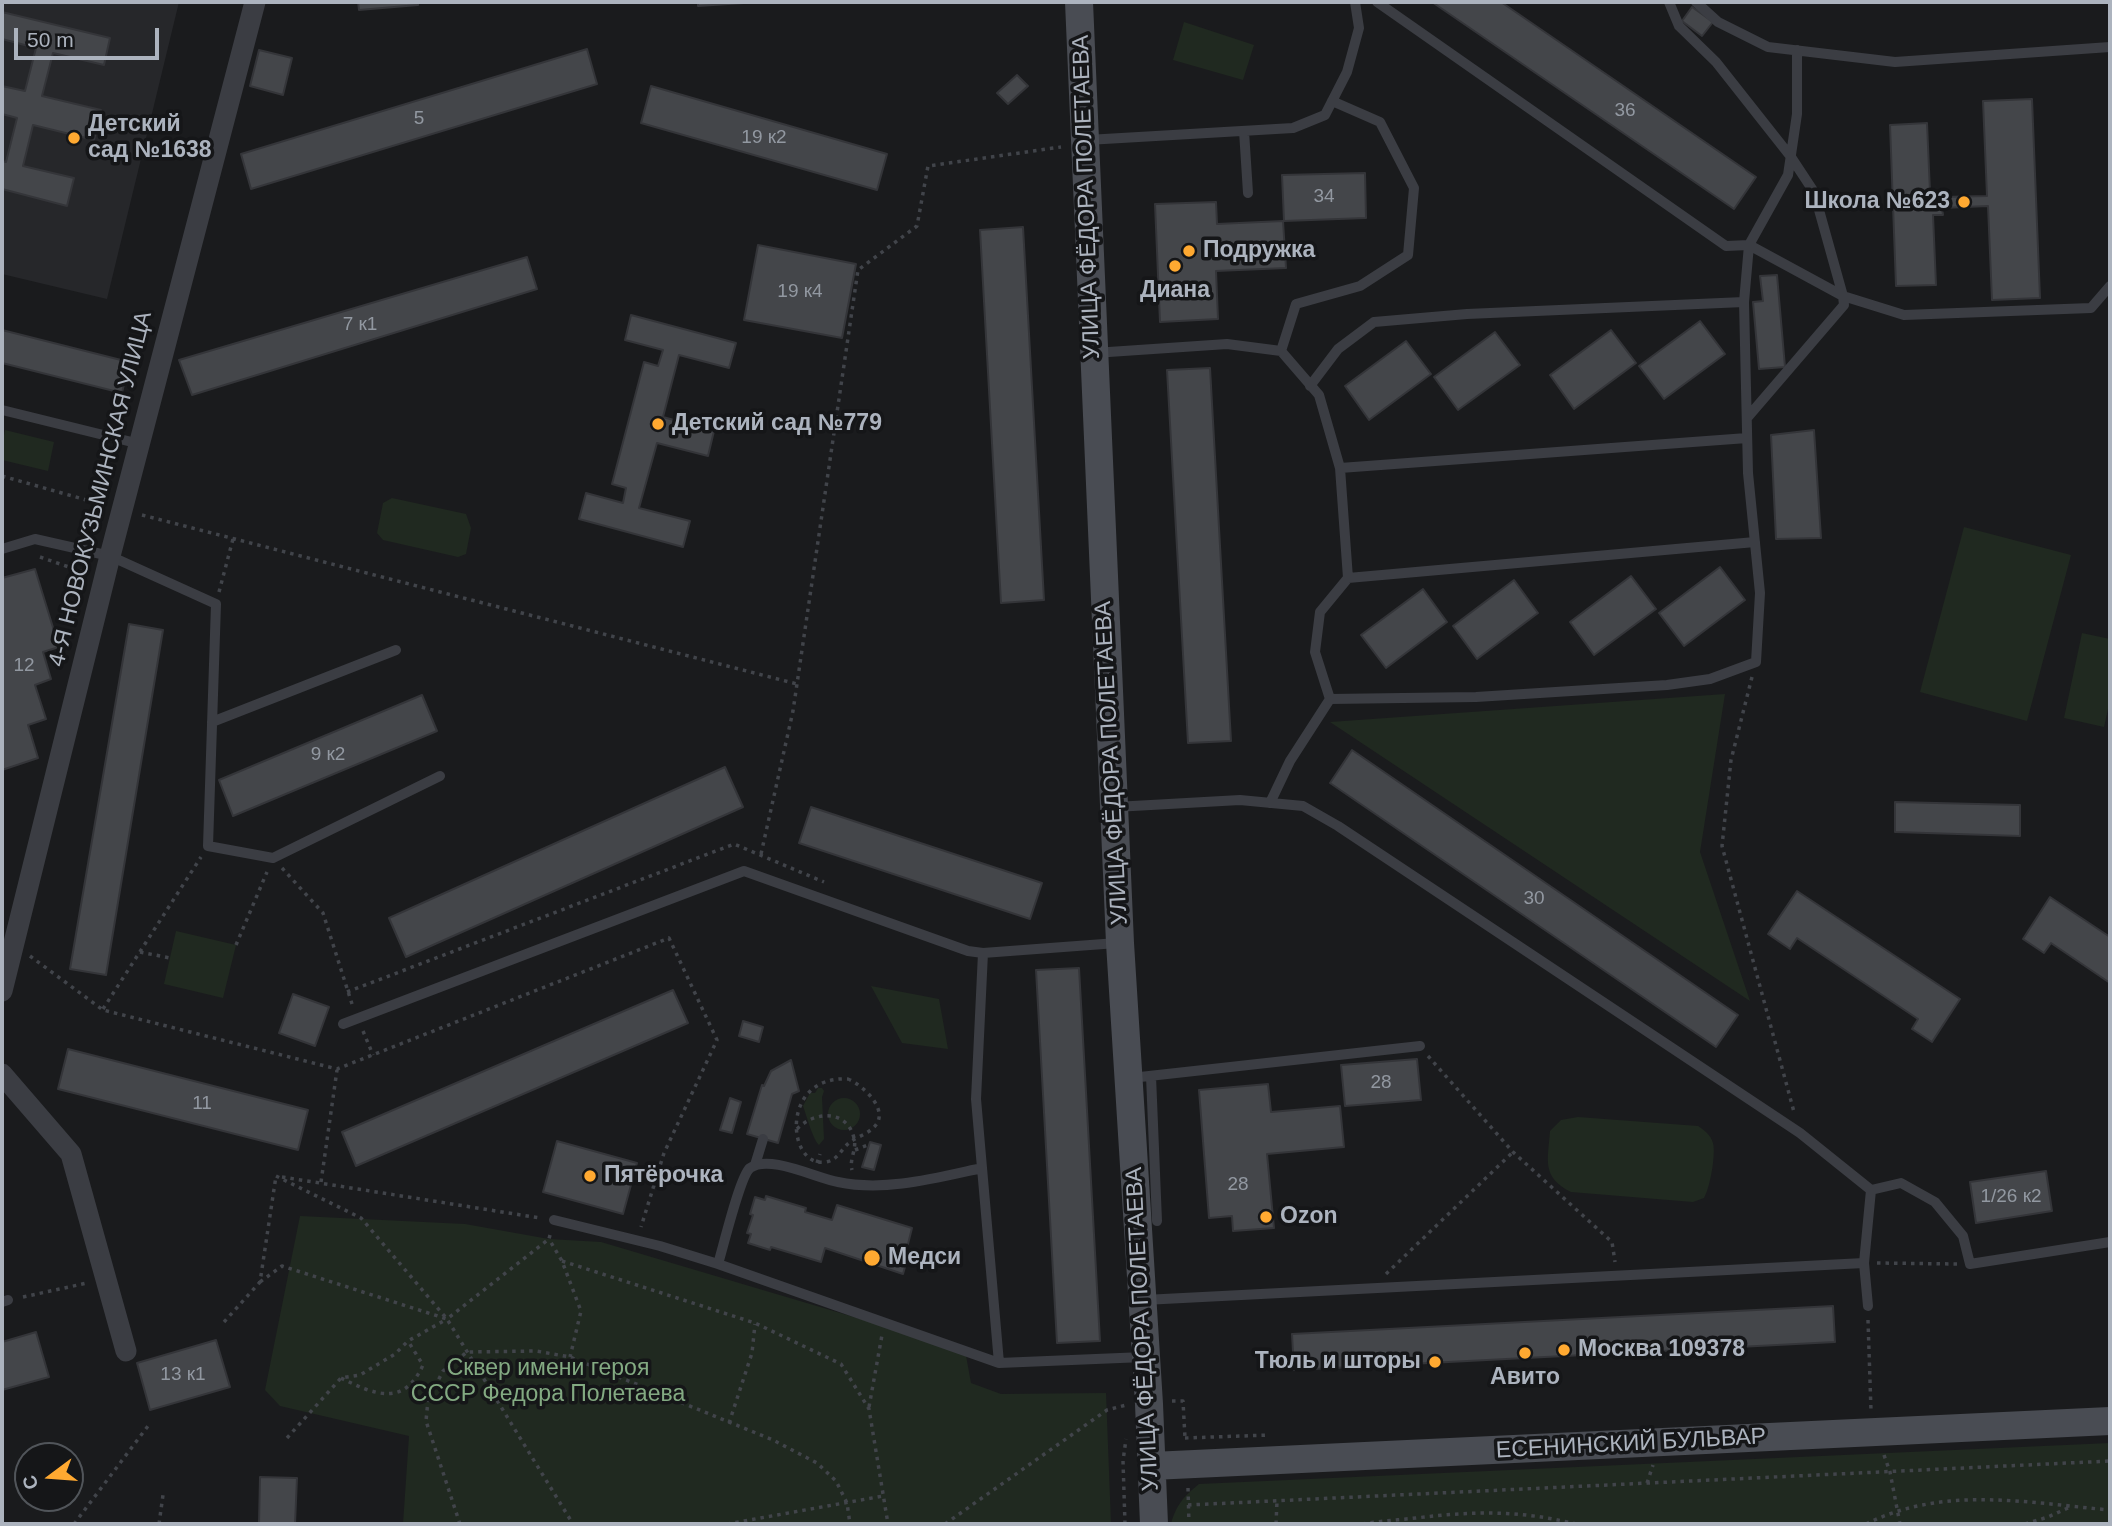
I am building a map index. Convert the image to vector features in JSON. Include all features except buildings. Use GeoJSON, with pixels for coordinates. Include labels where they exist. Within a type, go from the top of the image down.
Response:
{"type":"FeatureCollection","features":[{"type":"Feature","properties":{"kind":"main road","name":"УЛИЦА ФЁДОРА ПОЛЕТАЕВА"},"geometry":{"type":"LineString","coordinates":[[1079,2],[1074,144],[1094,354],[1120,943],[1139,1077],[1141,1300],[1154,1524]]}},
{"type":"Feature","properties":{"kind":"main road","name":"ЕСЕНИНСКИЙ БУЛЬВАР"},"geometry":{"type":"LineString","coordinates":[[1152,1466],[2110,1421]]}},
{"type":"Feature","properties":{"kind":"street","name":"4-Я НОВОКУЗЬМИНСКАЯ УЛИЦА"},"geometry":{"type":"LineString","coordinates":[[2,990],[110,556],[255,2]]}},
{"type":"Feature","properties":{"kind":"street"},"geometry":{"type":"LineString","coordinates":[[2,1074],[71,1154],[126,1351]]}},
{"type":"Feature","properties":{"kind":"lane"},"geometry":{"type":"LineString","coordinates":[[1074,144],[1293,128],[1325,115],[1347,72],[1359,28],[1355,2]]}},
{"type":"Feature","properties":{"kind":"lane"},"geometry":{"type":"LineString","coordinates":[[1377,2],[1726,246],[1749,245],[1843,296],[1904,315],[2091,308],[2110,286]]}},
{"type":"Feature","properties":{"kind":"lane"},"geometry":{"type":"LineString","coordinates":[[1669,2],[1679,26],[1716,62],[1791,157],[1814,192],[1843,296],[1844,305],[1747,418]]}},
{"type":"Feature","properties":{"kind":"lane"},"geometry":{"type":"LineString","coordinates":[[1696,2],[1718,22],[1768,47],[1895,62],[2110,47]]}},
{"type":"Feature","properties":{"kind":"lane"},"geometry":{"type":"LineString","coordinates":[[1330,699],[1476,697],[1667,685],[1710,679],[1756,662],[1760,593],[1747,438],[1744,302],[1749,245],[1788,175],[1797,114],[1797,50]]}},
{"type":"Feature","properties":{"kind":"lane"},"geometry":{"type":"LineString","coordinates":[[1281,351],[1296,304],[1360,286],[1408,255],[1415,188],[1380,122],[1332,101]]}},
{"type":"Feature","properties":{"kind":"lane"},"geometry":{"type":"LineString","coordinates":[[1244,131],[1248,193]]}},
{"type":"Feature","properties":{"kind":"lane"},"geometry":{"type":"LineString","coordinates":[[1310,386],[1338,349],[1374,322],[1507,312],[1744,302]]}},
{"type":"Feature","properties":{"kind":"lane"},"geometry":{"type":"LineString","coordinates":[[1094,354],[1227,344],[1281,351],[1319,395],[1339,468],[1348,578],[1320,612],[1315,652],[1330,699]]}},
{"type":"Feature","properties":{"kind":"lane"},"geometry":{"type":"LineString","coordinates":[[2,410],[139,444]]}},
{"type":"Feature","properties":{"kind":"lane"},"geometry":{"type":"LineString","coordinates":[[1339,468],[1747,438]]}},
{"type":"Feature","properties":{"kind":"lane"},"geometry":{"type":"LineString","coordinates":[[5,547],[35,538],[110,556],[216,604],[208,846],[273,858],[440,776]]}},
{"type":"Feature","properties":{"kind":"lane"},"geometry":{"type":"LineString","coordinates":[[1348,578],[1755,542]]}},
{"type":"Feature","properties":{"kind":"lane"},"geometry":{"type":"LineString","coordinates":[[212,722],[396,650]]}},
{"type":"Feature","properties":{"kind":"lane"},"geometry":{"type":"LineString","coordinates":[[1270,803],[1290,761],[1330,699]]}},
{"type":"Feature","properties":{"kind":"lane"},"geometry":{"type":"LineString","coordinates":[[1114,807],[1240,800],[1303,806],[1339,826],[1800,1133],[1871,1190]]}},
{"type":"Feature","properties":{"kind":"lane"},"geometry":{"type":"LineString","coordinates":[[343,1024],[744,871],[968,951],[983,953],[1120,943]]}},
{"type":"Feature","properties":{"kind":"lane"},"geometry":{"type":"LineString","coordinates":[[983,953],[976,1099],[999,1363]]}},
{"type":"Feature","properties":{"kind":"lane"},"geometry":{"type":"LineString","coordinates":[[1157,1221],[1139,1077],[1420,1046]]}},
{"type":"Feature","properties":{"kind":"lane"},"geometry":{"type":"LineString","coordinates":[[755,1165],[763,1139]]}},
{"type":"Feature","properties":{"kind":"lane"},"geometry":{"type":"LineString","coordinates":[[718,1264],[745,1173],[755,1165],[772,1163],[835,1181],[859,1184],[921,1181],[982,1168]]}},
{"type":"Feature","properties":{"kind":"lane"},"geometry":{"type":"LineString","coordinates":[[1871,1190],[1901,1183],[1935,1202],[1963,1236],[1970,1264],[2110,1242]]}},
{"type":"Feature","properties":{"kind":"lane"},"geometry":{"type":"LineString","coordinates":[[1868,1306],[1864,1263],[1871,1190]]}},
{"type":"Feature","properties":{"kind":"lane"},"geometry":{"type":"LineString","coordinates":[[554,1220],[718,1264],[999,1363],[1145,1357]]}},
{"type":"Feature","properties":{"kind":"lane"},"geometry":{"type":"LineString","coordinates":[[1141,1300],[1864,1263]]}},
{"type":"Feature","properties":{"kind":"path"},"geometry":{"type":"LineString","coordinates":[[761,854],[797,684],[858,270],[918,226],[928,166],[1074,144]]}},
{"type":"Feature","properties":{"kind":"path"},"geometry":{"type":"LineString","coordinates":[[2,476],[122,510],[797,684]]}},
{"type":"Feature","properties":{"kind":"path"},"geometry":{"type":"LineString","coordinates":[[216,604],[233,539]]}},
{"type":"Feature","properties":{"kind":"path"},"geometry":{"type":"LineString","coordinates":[[5,547],[104,580]]}},
{"type":"Feature","properties":{"kind":"path"},"geometry":{"type":"LineString","coordinates":[[1756,662],[1731,760],[1722,846],[1800,1133]]}},
{"type":"Feature","properties":{"kind":"path"},"geometry":{"type":"LineString","coordinates":[[103,1010],[208,846]]}},
{"type":"Feature","properties":{"kind":"path"},"geometry":{"type":"LineString","coordinates":[[236,945],[273,858],[323,913],[347,992],[373,1055]]}},
{"type":"Feature","properties":{"kind":"path"},"geometry":{"type":"LineString","coordinates":[[13,944],[103,1010],[337,1069],[669,938],[717,1040],[664,1153],[637,1241]]}},
{"type":"Feature","properties":{"kind":"path"},"geometry":{"type":"LineString","coordinates":[[140,952],[170,958]]}},
{"type":"Feature","properties":{"kind":"path"},"geometry":{"type":"LineString","coordinates":[[1420,1046],[1513,1152],[1612,1241],[1616,1275]]}},
{"type":"Feature","properties":{"kind":"path"},"geometry":{"type":"LineString","coordinates":[[321,1182],[337,1069]]}},
{"type":"Feature","properties":{"kind":"path"},"geometry":{"type":"LineString","coordinates":[[848,1079],[867,1093],[876,1105],[879,1115],[874,1128],[855,1139],[828,1162],[809,1159],[802,1150],[797,1129],[799,1108],[806,1094],[825,1082],[848,1079]]}},
{"type":"Feature","properties":{"kind":"path"},"geometry":{"type":"LineString","coordinates":[[797,1129],[815,1116],[834,1116],[847,1124],[855,1139],[850,1165],[859,1184]]}},
{"type":"Feature","properties":{"kind":"path"},"geometry":{"type":"LineString","coordinates":[[855,1150],[868,1145]]}},
{"type":"Feature","properties":{"kind":"path"},"geometry":{"type":"LineString","coordinates":[[1371,1288],[1513,1152]]}},
{"type":"Feature","properties":{"kind":"path"},"geometry":{"type":"LineString","coordinates":[[276,1176],[554,1220],[549,1239],[447,1319],[408,1341],[395,1354],[360,1375],[341,1378],[286,1438]]}},
{"type":"Feature","properties":{"kind":"path"},"geometry":{"type":"LineString","coordinates":[[260,1282],[276,1176]]}},
{"type":"Feature","properties":{"kind":"path"},"geometry":{"type":"LineString","coordinates":[[276,1176],[361,1218],[447,1319],[573,1524]]}},
{"type":"Feature","properties":{"kind":"path"},"geometry":{"type":"LineString","coordinates":[[549,1239],[562,1261],[581,1311],[570,1357]]}},
{"type":"Feature","properties":{"kind":"path"},"geometry":{"type":"LineString","coordinates":[[562,1261],[755,1323],[841,1364],[869,1409]]}},
{"type":"Feature","properties":{"kind":"path"},"geometry":{"type":"LineString","coordinates":[[1864,1263],[1970,1264]]}},
{"type":"Feature","properties":{"kind":"path"},"geometry":{"type":"LineString","coordinates":[[225,1322],[260,1282],[282,1266],[447,1319]]}},
{"type":"Feature","properties":{"kind":"path"},"geometry":{"type":"LineString","coordinates":[[5,1301],[106,1279]]}},
{"type":"Feature","properties":{"kind":"path"},"geometry":{"type":"LineString","coordinates":[[1868,1306],[1871,1410],[1890,1472],[1900,1524]]}},
{"type":"Feature","properties":{"kind":"path"},"geometry":{"type":"LineString","coordinates":[[729,1423],[752,1353],[755,1323]]}},
{"type":"Feature","properties":{"kind":"path"},"geometry":{"type":"LineString","coordinates":[[884,1326],[869,1409],[888,1524]]}},
{"type":"Feature","properties":{"kind":"path"},"geometry":{"type":"LineString","coordinates":[[341,1378],[371,1393],[393,1395],[416,1380],[423,1365],[408,1341]]}},
{"type":"Feature","properties":{"kind":"path"},"geometry":{"type":"LineString","coordinates":[[460,1524],[426,1421],[428,1400],[443,1371],[467,1352],[536,1351],[570,1357],[773,1440],[817,1463],[836,1481],[847,1503],[850,1524]]}},
{"type":"Feature","properties":{"kind":"path"},"geometry":{"type":"LineString","coordinates":[[945,1524],[1107,1410],[1124,1405]]}},
{"type":"Feature","properties":{"kind":"path"},"geometry":{"type":"LineString","coordinates":[[74,1524],[148,1426]]}},
{"type":"Feature","properties":{"kind":"path"},"geometry":{"type":"LineString","coordinates":[[1189,1524],[1188,1505],[2110,1461]]}},
{"type":"Feature","properties":{"kind":"path"},"geometry":{"type":"LineString","coordinates":[[159,1524],[163,1495]]}},
{"type":"Feature","properties":{"kind":"path"},"geometry":{"type":"LineString","coordinates":[[727,1524],[884,1496]]}},
{"type":"Feature","properties":{"kind":"path"},"geometry":{"type":"LineString","coordinates":[[1866,1524],[1913,1507],[1966,1499],[2017,1500],[2110,1510]]}},
{"type":"Feature","properties":{"kind":"path"},"geometry":{"type":"LineString","coordinates":[[1276,1524],[1277,1501]]}},
{"type":"Feature","properties":{"kind":"path"},"geometry":{"type":"LineString","coordinates":[[2025,1524],[2070,1507]]}},
{"type":"Feature","properties":{"kind":"path"},"geometry":{"type":"LineString","coordinates":[[1363,1524],[1497,1511],[1576,1524]]}},
{"type":"Feature","properties":{"kind":"shaded area","name":"Детский сад №1638"},"geometry":{"type":"Polygon","coordinates":[[[2,2],[179,2],[107,299],[2,274],[2,2]]]}},
{"type":"Feature","properties":{"kind":"green space"},"geometry":{"type":"Polygon","coordinates":[[[1184,22],[1254,45],[1243,80],[1173,60],[1184,22]]]}},
{"type":"Feature","properties":{"kind":"green space"},"geometry":{"type":"Polygon","coordinates":[[[5,430],[54,442],[48,471],[2,460],[5,430]]]}},
{"type":"Feature","properties":{"kind":"green space"},"geometry":{"type":"Polygon","coordinates":[[[392,498],[466,514],[471,528],[466,554],[458,557],[383,540],[377,533],[383,503],[392,498]]]}},
{"type":"Feature","properties":{"kind":"green space"},"geometry":{"type":"Polygon","coordinates":[[[1964,527],[2071,555],[2027,721],[1920,692],[1964,527]]]}},
{"type":"Feature","properties":{"kind":"green space"},"geometry":{"type":"Polygon","coordinates":[[[2082,633],[2110,639],[2110,700],[2104,727],[2064,718],[2082,633]]]}},
{"type":"Feature","properties":{"kind":"green space"},"geometry":{"type":"Polygon","coordinates":[[[1725,694],[1700,852],[1750,1001],[1330,722],[1725,694]]]}},
{"type":"Feature","properties":{"kind":"green space"},"geometry":{"type":"Polygon","coordinates":[[[176,931],[236,945],[223,998],[164,984],[176,931]]]}},
{"type":"Feature","properties":{"kind":"green space"},"geometry":{"type":"Polygon","coordinates":[[[871,986],[939,999],[948,1049],[902,1043],[871,986]]]}},
{"type":"Feature","properties":{"kind":"green space"},"geometry":{"type":"Polygon","coordinates":[[[818,1088],[824,1091],[824,1139],[819,1145],[803,1106],[810,1093],[815,1093],[818,1088]]]}},
{"type":"Feature","properties":{"kind":"green space"},"geometry":{"type":"Polygon","coordinates":[[[844,1098],[855,1103],[860,1114],[855,1125],[844,1130],[833,1125],[828,1114],[833,1103],[844,1098]]]}},
{"type":"Feature","properties":{"kind":"green space"},"geometry":{"type":"Polygon","coordinates":[[[1578,1117],[1698,1126],[1711,1138],[1714,1148],[1712,1171],[1704,1198],[1693,1202],[1571,1192],[1561,1186],[1548,1167],[1550,1131],[1561,1120],[1578,1117]]]}},
{"type":"Feature","properties":{"kind":"green space","name":"Сквер имени героя СССР Федора Полетаева"},"geometry":{"type":"Polygon","coordinates":[[[300,1216],[465,1224],[549,1239],[601,1242],[965,1350],[971,1383],[1001,1394],[1106,1393],[1111,1524],[403,1524],[409,1436],[280,1406],[265,1390],[300,1216]]]}},
{"type":"Feature","properties":{"kind":"green space"},"geometry":{"type":"Polygon","coordinates":[[[2110,1443],[2110,1524],[1171,1524],[1181,1501],[1199,1484],[2110,1443]]]}},
{"type":"Feature","properties":{"kind":"place","name":"Детский сад №1638"},"geometry":{"type":"Point","coordinates":[74,138]}},
{"type":"Feature","properties":{"kind":"place","name":"Школа №623"},"geometry":{"type":"Point","coordinates":[1964,202]}},
{"type":"Feature","properties":{"kind":"place","name":"Подружка"},"geometry":{"type":"Point","coordinates":[1189,251]}},
{"type":"Feature","properties":{"kind":"place","name":"Диана"},"geometry":{"type":"Point","coordinates":[1175,266]}},
{"type":"Feature","properties":{"kind":"place","name":"Детский сад №779"},"geometry":{"type":"Point","coordinates":[658,424]}},
{"type":"Feature","properties":{"kind":"place","name":"Пятёрочка"},"geometry":{"type":"Point","coordinates":[590,1176]}},
{"type":"Feature","properties":{"kind":"place","name":"Ozon"},"geometry":{"type":"Point","coordinates":[1266,1217]}},
{"type":"Feature","properties":{"kind":"place","name":"Медси"},"geometry":{"type":"Point","coordinates":[872,1258]}},
{"type":"Feature","properties":{"kind":"place","name":"Москва 109378"},"geometry":{"type":"Point","coordinates":[1564,1350]}},
{"type":"Feature","properties":{"kind":"place","name":"Авито"},"geometry":{"type":"Point","coordinates":[1525,1353]}},
{"type":"Feature","properties":{"kind":"place","name":"Тюль и шторы"},"geometry":{"type":"Point","coordinates":[1435,1362]}}]}
